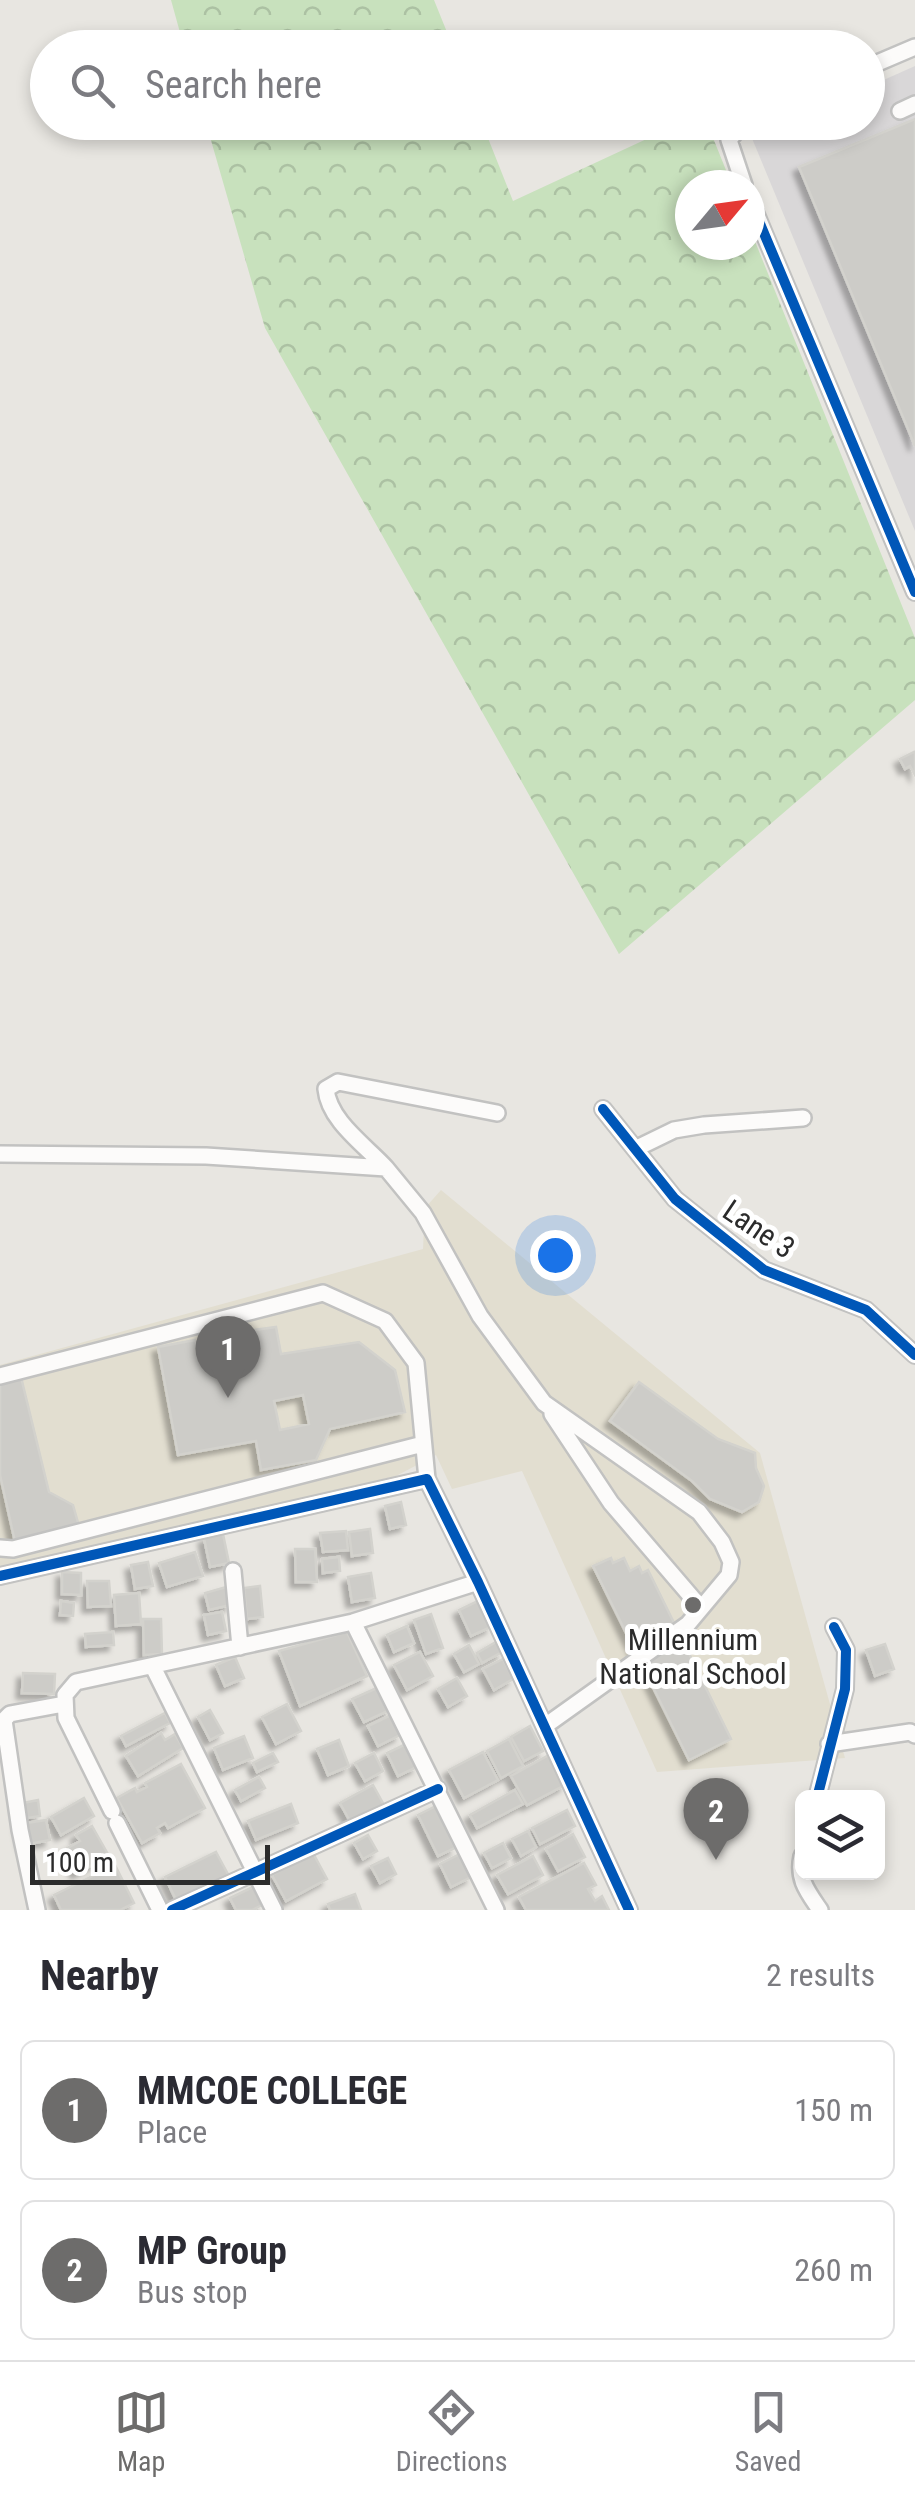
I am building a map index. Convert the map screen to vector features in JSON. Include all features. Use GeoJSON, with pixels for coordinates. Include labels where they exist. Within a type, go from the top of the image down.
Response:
{"type":"FeatureCollection","features":[{"type":"Feature","properties":{"kind":"street"},"geometry":{"type":"LineString","coordinates":[[885,60],[915,47]]}},
{"type":"Feature","properties":{"kind":"street"},"geometry":{"type":"LineString","coordinates":[[729,140],[739,170]]}},
{"type":"Feature","properties":{"kind":"street"},"geometry":{"type":"LineString","coordinates":[[765,236],[915,592]]}},
{"type":"Feature","properties":{"kind":"street"},"geometry":{"type":"LineString","coordinates":[[498,1114],[338,1082],[326,1089],[327,1102],[339,1120],[423,1213],[480,1316],[544,1402],[611,1503],[701,1608]]}},
{"type":"Feature","properties":{"kind":"street","name":"Lane 3"},"geometry":{"type":"LineString","coordinates":[[604,1108],[675,1199],[764,1270],[866,1310],[915,1356]]}},
{"type":"Feature","properties":{"kind":"street"},"geometry":{"type":"LineString","coordinates":[[635,1149],[674,1130],[803,1118]]}},
{"type":"Feature","properties":{"kind":"street"},"geometry":{"type":"LineString","coordinates":[[0,1154],[206,1156],[386,1168]]}},
{"type":"Feature","properties":{"kind":"street"},"geometry":{"type":"LineString","coordinates":[[0,1376],[323,1293],[385,1322],[416,1363],[426,1479],[478,1582],[629,1910]]}},
{"type":"Feature","properties":{"kind":"street"},"geometry":{"type":"LineString","coordinates":[[544,1402],[699,1512],[732,1562],[729,1575],[688,1624],[545,1726]]}},
{"type":"Feature","properties":{"kind":"street"},"geometry":{"type":"LineString","coordinates":[[0,1548],[13,1549],[423,1444]]}},
{"type":"Feature","properties":{"kind":"street"},"geometry":{"type":"LineString","coordinates":[[0,1576],[426,1479]]}},
{"type":"Feature","properties":{"kind":"street"},"geometry":{"type":"LineString","coordinates":[[233,1571],[240,1647]]}},
{"type":"Feature","properties":{"kind":"street"},"geometry":{"type":"LineString","coordinates":[[160,1910],[66,1718],[65,1695],[76,1682],[353,1622],[478,1582]]}},
{"type":"Feature","properties":{"kind":"street"},"geometry":{"type":"LineString","coordinates":[[353,1622],[496,1910]]}},
{"type":"Feature","properties":{"kind":"street"},"geometry":{"type":"LineString","coordinates":[[818,1790],[845,1689],[846,1650],[834,1627]]}},
{"type":"Feature","properties":{"kind":"street"},"geometry":{"type":"LineString","coordinates":[[153,1667],[274,1910]]}},
{"type":"Feature","properties":{"kind":"street"},"geometry":{"type":"LineString","coordinates":[[36,1910],[2,1720],[10,1714],[64,1704]]}},
{"type":"Feature","properties":{"kind":"street"},"geometry":{"type":"LineString","coordinates":[[830,1744],[910,1732],[915,1735]]}},
{"type":"Feature","properties":{"kind":"street"},"geometry":{"type":"LineString","coordinates":[[172,1910],[438,1788]]}},
{"type":"Feature","properties":{"kind":"street"},"geometry":{"type":"LineString","coordinates":[[802,1880],[820,1910]]}},
{"type":"Feature","properties":{"kind":"shaded area"},"geometry":{"type":"Polygon","coordinates":[[[915,66],[915,531],[753,140],[885,140],[885,79],[915,66]]]}},
{"type":"Feature","properties":{"kind":"shaded area"},"geometry":{"type":"Polygon","coordinates":[[[441,1190],[760,1453],[845,1758],[657,1772],[522,1471],[452,1489],[436,1455],[396,1476],[0,1568],[0,1365],[423,1249],[425,1208],[441,1190]]]}},
{"type":"Feature","properties":{"kind":"green space"},"geometry":{"type":"Polygon","coordinates":[[[171,0],[434,0],[446,30],[179,30],[171,0]]]}},
{"type":"Feature","properties":{"kind":"green space"},"geometry":{"type":"Polygon","coordinates":[[[211,140],[489,140],[513,201],[644,140],[714,140],[726,170],[675,170],[675,260],[763,260],[915,638],[915,700],[619,954],[265,328],[211,140]]]}},
{"type":"Feature","properties":{"kind":"building"},"geometry":{"type":"Polygon","coordinates":[[[915,119],[915,446],[799,167],[864,140],[885,140],[885,131],[915,119]]]}},
{"type":"Feature","properties":{"kind":"building"},"geometry":{"type":"Polygon","coordinates":[[[914,752],[915,775],[910,766],[905,769],[900,759],[914,752]]]}},
{"type":"Feature","properties":{"kind":"building"},"geometry":{"type":"Polygon","coordinates":[[[276,1327],[281,1354],[359,1342],[395,1370],[405,1412],[330,1429],[316,1460],[261,1470],[256,1441],[178,1455],[158,1347],[195,1340],[210,1372],[239,1368],[233,1333],[276,1327]],[[303,1395],[274,1401],[280,1430],[309,1424],[303,1395]]]}},
{"type":"Feature","properties":{"kind":"building"},"geometry":{"type":"Polygon","coordinates":[[[21,1377],[49,1492],[73,1505],[79,1526],[15,1542],[0,1475],[0,1382],[21,1377]]]}},
{"type":"Feature","properties":{"kind":"building"},"geometry":{"type":"Polygon","coordinates":[[[639,1382],[718,1439],[755,1453],[764,1486],[759,1502],[742,1512],[710,1499],[692,1481],[610,1421],[639,1382]]]}},
{"type":"Feature","properties":{"kind":"building"},"geometry":{"type":"Polygon","coordinates":[[[401,1502],[406,1525],[390,1529],[385,1506],[401,1502]]]}},
{"type":"Feature","properties":{"kind":"building"},"geometry":{"type":"Polygon","coordinates":[[[370,1529],[373,1553],[352,1556],[349,1532],[370,1529]]]}},
{"type":"Feature","properties":{"kind":"building"},"geometry":{"type":"Polygon","coordinates":[[[346,1531],[348,1550],[323,1552],[320,1533],[346,1531]]]}},
{"type":"Feature","properties":{"kind":"building"},"geometry":{"type":"Polygon","coordinates":[[[223,1534],[229,1563],[210,1567],[204,1538],[223,1534]]]}},
{"type":"Feature","properties":{"kind":"building"},"geometry":{"type":"Polygon","coordinates":[[[295,1549],[315,1549],[317,1582],[296,1582],[295,1549]]]}},
{"type":"Feature","properties":{"kind":"building"},"geometry":{"type":"Polygon","coordinates":[[[195,1552],[203,1576],[167,1587],[159,1563],[195,1552]]]}},
{"type":"Feature","properties":{"kind":"building"},"geometry":{"type":"Polygon","coordinates":[[[339,1557],[340,1571],[323,1573],[322,1559],[339,1557]]]}},
{"type":"Feature","properties":{"kind":"building"},"geometry":{"type":"Polygon","coordinates":[[[611,1558],[613,1563],[624,1558],[630,1571],[639,1566],[642,1573],[648,1570],[731,1739],[689,1760],[593,1566],[611,1558]]]}},
{"type":"Feature","properties":{"kind":"building"},"geometry":{"type":"Polygon","coordinates":[[[148,1562],[153,1586],[135,1589],[131,1565],[148,1562]]]}},
{"type":"Feature","properties":{"kind":"building"},"geometry":{"type":"Polygon","coordinates":[[[62,1572],[81,1573],[81,1595],[62,1594],[62,1572]]]}},
{"type":"Feature","properties":{"kind":"building"},"geometry":{"type":"Polygon","coordinates":[[[371,1573],[375,1598],[352,1602],[348,1577],[371,1573]]]}},
{"type":"Feature","properties":{"kind":"building"},"geometry":{"type":"Polygon","coordinates":[[[87,1581],[109,1581],[111,1606],[88,1607],[87,1581]]]}},
{"type":"Feature","properties":{"kind":"building"},"geometry":{"type":"Polygon","coordinates":[[[260,1586],[263,1617],[247,1619],[244,1588],[260,1586]]]}},
{"type":"Feature","properties":{"kind":"building"},"geometry":{"type":"Polygon","coordinates":[[[226,1587],[230,1605],[209,1610],[205,1593],[226,1587]]]}},
{"type":"Feature","properties":{"kind":"building"},"geometry":{"type":"Polygon","coordinates":[[[139,1593],[141,1624],[116,1626],[114,1595],[139,1593]]]}},
{"type":"Feature","properties":{"kind":"building"},"geometry":{"type":"Polygon","coordinates":[[[61,1601],[74,1603],[73,1616],[60,1615],[61,1601]]]}},
{"type":"Feature","properties":{"kind":"building"},"geometry":{"type":"Polygon","coordinates":[[[478,1601],[491,1627],[471,1636],[459,1610],[478,1601]]]}},
{"type":"Feature","properties":{"kind":"building"},"geometry":{"type":"Polygon","coordinates":[[[222,1612],[226,1631],[208,1635],[204,1615],[222,1612]]]}},
{"type":"Feature","properties":{"kind":"building"},"geometry":{"type":"Polygon","coordinates":[[[431,1614],[443,1648],[426,1654],[414,1620],[431,1614]]]}},
{"type":"Feature","properties":{"kind":"building"},"geometry":{"type":"Polygon","coordinates":[[[143,1619],[161,1619],[162,1654],[144,1655],[143,1619]]]}},
{"type":"Feature","properties":{"kind":"building"},"geometry":{"type":"Polygon","coordinates":[[[407,1626],[414,1643],[394,1652],[387,1635],[407,1626]]]}},
{"type":"Feature","properties":{"kind":"building"},"geometry":{"type":"Polygon","coordinates":[[[113,1632],[114,1645],[86,1647],[85,1634],[113,1632]]]}},
{"type":"Feature","properties":{"kind":"building"},"geometry":{"type":"Polygon","coordinates":[[[347,1632],[367,1676],[300,1706],[279,1651],[347,1632]]]}},
{"type":"Feature","properties":{"kind":"building"},"geometry":{"type":"Polygon","coordinates":[[[496,1642],[502,1652],[482,1663],[477,1653],[496,1642]]]}},
{"type":"Feature","properties":{"kind":"building"},"geometry":{"type":"Polygon","coordinates":[[[885,1644],[894,1669],[875,1676],[866,1650],[885,1644]]]}},
{"type":"Feature","properties":{"kind":"building"},"geometry":{"type":"Polygon","coordinates":[[[469,1645],[479,1664],[464,1672],[454,1654],[469,1645]]]}},
{"type":"Feature","properties":{"kind":"building"},"geometry":{"type":"Polygon","coordinates":[[[420,1652],[433,1676],[407,1690],[394,1665],[420,1652]]]}},
{"type":"Feature","properties":{"kind":"building"},"geometry":{"type":"Polygon","coordinates":[[[235,1657],[244,1678],[225,1686],[216,1665],[235,1657]]]}},
{"type":"Feature","properties":{"kind":"building"},"geometry":{"type":"Polygon","coordinates":[[[503,1659],[513,1679],[494,1690],[483,1669],[503,1659]]]}},
{"type":"Feature","properties":{"kind":"building"},"geometry":{"type":"Polygon","coordinates":[[[23,1673],[55,1674],[54,1694],[22,1693],[23,1673]]]}},
{"type":"Feature","properties":{"kind":"building"},"geometry":{"type":"Polygon","coordinates":[[[457,1678],[467,1696],[448,1707],[438,1689],[457,1678]]]}},
{"type":"Feature","properties":{"kind":"building"},"geometry":{"type":"Polygon","coordinates":[[[379,1687],[390,1710],[364,1722],[352,1699],[379,1687]]]}},
{"type":"Feature","properties":{"kind":"building"},"geometry":{"type":"Polygon","coordinates":[[[287,1704],[301,1731],[276,1744],[262,1717],[287,1704]]]}},
{"type":"Feature","properties":{"kind":"building"},"geometry":{"type":"Polygon","coordinates":[[[210,1710],[223,1733],[210,1740],[198,1717],[210,1710]]]}},
{"type":"Feature","properties":{"kind":"building"},"geometry":{"type":"Polygon","coordinates":[[[165,1713],[170,1723],[126,1746],[121,1736],[165,1713]]]}},
{"type":"Feature","properties":{"kind":"building"},"geometry":{"type":"Polygon","coordinates":[[[391,1715],[400,1735],[378,1746],[368,1726],[391,1715]]]}},
{"type":"Feature","properties":{"kind":"building"},"geometry":{"type":"Polygon","coordinates":[[[530,1726],[543,1751],[524,1761],[511,1737],[530,1726]]]}},
{"type":"Feature","properties":{"kind":"building"},"geometry":{"type":"Polygon","coordinates":[[[161,1733],[165,1740],[175,1734],[183,1748],[138,1776],[126,1756],[161,1733]]]}},
{"type":"Feature","properties":{"kind":"building"},"geometry":{"type":"Polygon","coordinates":[[[244,1736],[253,1758],[223,1770],[214,1748],[244,1736]]]}},
{"type":"Feature","properties":{"kind":"building"},"geometry":{"type":"Polygon","coordinates":[[[509,1739],[523,1766],[501,1778],[487,1751],[509,1739]]]}},
{"type":"Feature","properties":{"kind":"building"},"geometry":{"type":"Polygon","coordinates":[[[339,1740],[349,1766],[328,1775],[317,1749],[339,1740]]]}},
{"type":"Feature","properties":{"kind":"building"},"geometry":{"type":"Polygon","coordinates":[[[406,1744],[417,1767],[398,1776],[387,1753],[406,1744]]]}},
{"type":"Feature","properties":{"kind":"building"},"geometry":{"type":"Polygon","coordinates":[[[483,1752],[498,1780],[464,1798],[449,1770],[483,1752]]]}},
{"type":"Feature","properties":{"kind":"building"},"geometry":{"type":"Polygon","coordinates":[[[273,1753],[278,1762],[257,1772],[253,1763],[273,1753]]]}},
{"type":"Feature","properties":{"kind":"building"},"geometry":{"type":"Polygon","coordinates":[[[374,1753],[383,1771],[365,1781],[355,1763],[374,1753]]]}},
{"type":"Feature","properties":{"kind":"building"},"geometry":{"type":"Polygon","coordinates":[[[549,1755],[565,1785],[527,1805],[511,1776],[549,1755]]]}},
{"type":"Feature","properties":{"kind":"building"},"geometry":{"type":"Polygon","coordinates":[[[181,1764],[205,1808],[168,1828],[165,1823],[157,1828],[160,1833],[142,1843],[117,1798],[135,1788],[137,1792],[147,1787],[145,1783],[181,1764]]]}},
{"type":"Feature","properties":{"kind":"building"},"geometry":{"type":"Polygon","coordinates":[[[259,1777],[265,1788],[241,1801],[235,1790],[259,1777]]]}},
{"type":"Feature","properties":{"kind":"building"},"geometry":{"type":"Polygon","coordinates":[[[373,1785],[384,1805],[351,1823],[340,1803],[373,1785]]]}},
{"type":"Feature","properties":{"kind":"building"},"geometry":{"type":"Polygon","coordinates":[[[515,1790],[523,1804],[477,1828],[470,1815],[515,1790]]]}},
{"type":"Feature","properties":{"kind":"building"},"geometry":{"type":"Polygon","coordinates":[[[84,1798],[94,1816],[61,1835],[51,1817],[84,1798]]]}},
{"type":"Feature","properties":{"kind":"building"},"geometry":{"type":"Polygon","coordinates":[[[38,1800],[40,1816],[21,1819],[18,1804],[38,1800]]]}},
{"type":"Feature","properties":{"kind":"building"},"geometry":{"type":"Polygon","coordinates":[[[291,1804],[298,1823],[256,1840],[248,1821],[291,1804]]]}},
{"type":"Feature","properties":{"kind":"building"},"geometry":{"type":"Polygon","coordinates":[[[436,1806],[455,1848],[438,1856],[418,1815],[436,1806]]]}},
{"type":"Feature","properties":{"kind":"building"},"geometry":{"type":"Polygon","coordinates":[[[567,1810],[575,1826],[540,1844],[532,1828],[567,1810]]]}},
{"type":"Feature","properties":{"kind":"building"},"geometry":{"type":"Polygon","coordinates":[[[46,1820],[50,1840],[24,1845],[20,1824],[46,1820]]]}},
{"type":"Feature","properties":{"kind":"building"},"geometry":{"type":"Polygon","coordinates":[[[92,1826],[109,1856],[77,1873],[64,1850],[80,1841],[76,1835],[92,1826]]]}},
{"type":"Feature","properties":{"kind":"building"},"geometry":{"type":"Polygon","coordinates":[[[528,1831],[536,1847],[521,1856],[512,1839],[528,1831]]]}},
{"type":"Feature","properties":{"kind":"building"},"geometry":{"type":"Polygon","coordinates":[[[573,1834],[585,1857],[558,1871],[546,1849],[573,1834]]]}},
{"type":"Feature","properties":{"kind":"building"},"geometry":{"type":"Polygon","coordinates":[[[368,1835],[377,1851],[363,1859],[354,1843],[368,1835]]]}},
{"type":"Feature","properties":{"kind":"building"},"geometry":{"type":"Polygon","coordinates":[[[503,1843],[511,1858],[492,1868],[484,1853],[503,1843]]]}},
{"type":"Feature","properties":{"kind":"building"},"geometry":{"type":"Polygon","coordinates":[[[216,1852],[230,1878],[178,1904],[165,1877],[216,1852]]]}},
{"type":"Feature","properties":{"kind":"building"},"geometry":{"type":"Polygon","coordinates":[[[313,1853],[327,1879],[286,1901],[272,1875],[313,1853]]]}},
{"type":"Feature","properties":{"kind":"building"},"geometry":{"type":"Polygon","coordinates":[[[460,1854],[471,1877],[451,1887],[440,1864],[460,1854]]]}},
{"type":"Feature","properties":{"kind":"building"},"geometry":{"type":"Polygon","coordinates":[[[533,1856],[543,1875],[508,1894],[497,1875],[533,1856]]]}},
{"type":"Feature","properties":{"kind":"building"},"geometry":{"type":"Polygon","coordinates":[[[388,1858],[396,1874],[380,1883],[371,1866],[388,1858]]]}},
{"type":"Feature","properties":{"kind":"building"},"geometry":{"type":"Polygon","coordinates":[[[584,1863],[596,1885],[588,1889],[595,1901],[602,1896],[609,1910],[526,1910],[519,1897],[584,1863]]]}},
{"type":"Feature","properties":{"kind":"building"},"geometry":{"type":"Polygon","coordinates":[[[115,1865],[134,1903],[120,1910],[61,1910],[54,1895],[115,1865]]]}},
{"type":"Feature","properties":{"kind":"building"},"geometry":{"type":"Polygon","coordinates":[[[253,1887],[262,1905],[252,1910],[236,1910],[230,1898],[253,1887]]]}},
{"type":"Feature","properties":{"kind":"building"},"geometry":{"type":"Polygon","coordinates":[[[355,1894],[361,1910],[330,1910],[328,1904],[355,1894]]]}},
{"type":"Feature","properties":{"kind":"cycle path"},"geometry":{"type":"LineString","coordinates":[[765,236],[915,592]]}},
{"type":"Feature","properties":{"kind":"cycle path"},"geometry":{"type":"LineString","coordinates":[[603,1109],[675,1199],[764,1270],[866,1310],[915,1355]]}},
{"type":"Feature","properties":{"kind":"cycle path"},"geometry":{"type":"LineString","coordinates":[[0,1576],[427,1479],[629,1910]]}},
{"type":"Feature","properties":{"kind":"cycle path"},"geometry":{"type":"LineString","coordinates":[[819,1790],[845,1689],[846,1650],[834,1627]]}},
{"type":"Feature","properties":{"kind":"cycle path"},"geometry":{"type":"LineString","coordinates":[[172,1910],[438,1789]]}},
{"type":"Feature","properties":{"kind":"place","name":"MMCOE COLLEGE"},"geometry":{"type":"Point","coordinates":[228,1398]}},
{"type":"Feature","properties":{"kind":"place","name":"Millennium National School"},"geometry":{"type":"Point","coordinates":[693,1605]}},
{"type":"Feature","properties":{"kind":"place","name":"MP Group"},"geometry":{"type":"Point","coordinates":[716,1860]}}]}
